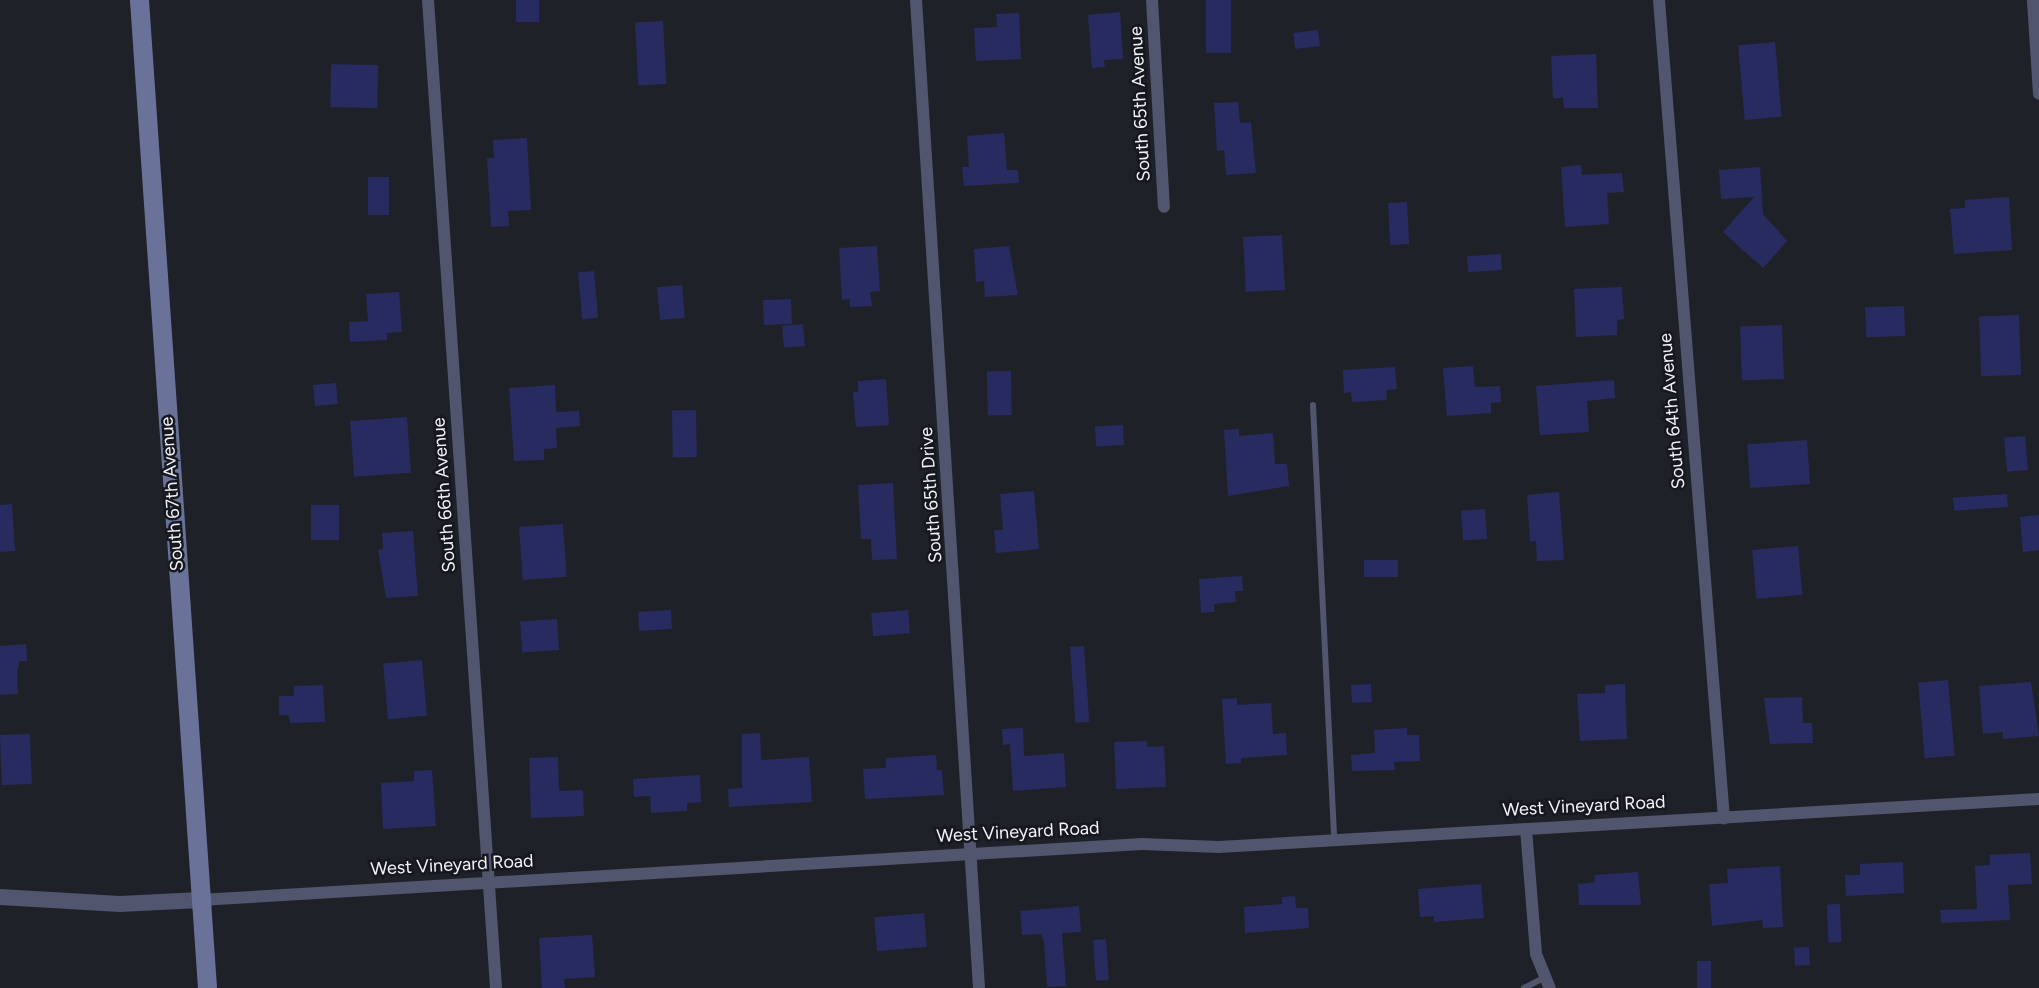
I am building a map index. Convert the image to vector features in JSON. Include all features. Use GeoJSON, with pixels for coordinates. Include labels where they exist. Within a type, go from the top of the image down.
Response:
{"type":"FeatureCollection","features":[{"type":"Feature","properties":{"kind":"main road","name":"South 67th Avenue"},"geometry":{"type":"LineString","coordinates":[[139,0],[206,988]]}},
{"type":"Feature","properties":{"kind":"street","name":"South 66th Avenue"},"geometry":{"type":"LineString","coordinates":[[428,0],[496,988]]}},
{"type":"Feature","properties":{"kind":"street","name":"South 65th Drive"},"geometry":{"type":"LineString","coordinates":[[916,0],[979,988]]}},
{"type":"Feature","properties":{"kind":"street","name":"South 65th Avenue"},"geometry":{"type":"LineString","coordinates":[[1152,0],[1164,206]]}},
{"type":"Feature","properties":{"kind":"street","name":"South 64th Avenue"},"geometry":{"type":"LineString","coordinates":[[1659,0],[1724,818]]}},
{"type":"Feature","properties":{"kind":"street"},"geometry":{"type":"LineString","coordinates":[[2033,1],[2039,94]]}},
{"type":"Feature","properties":{"kind":"street","name":"West Vineyard Road"},"geometry":{"type":"LineString","coordinates":[[0,897],[120,904],[972,853],[1334,841],[2039,799]]}},
{"type":"Feature","properties":{"kind":"street"},"geometry":{"type":"LineString","coordinates":[[1526,829],[1536,954],[1547,983]]}},
{"type":"Feature","properties":{"kind":"lane"},"geometry":{"type":"LineString","coordinates":[[1314,405],[1334,841]]}},
{"type":"Feature","properties":{"kind":"lane"},"geometry":{"type":"LineString","coordinates":[[1524,988],[1547,983]]}},
{"type":"Feature","properties":{"kind":"building"},"geometry":{"type":"Polygon","coordinates":[[[516,0],[539,0],[539,22],[516,22],[516,0]]]}},
{"type":"Feature","properties":{"kind":"building"},"geometry":{"type":"Polygon","coordinates":[[[1206,0],[1231,0],[1231,53],[1206,53],[1206,0]]]}},
{"type":"Feature","properties":{"kind":"building"},"geometry":{"type":"Polygon","coordinates":[[[1120,12],[1123,59],[1104,60],[1105,67],[1092,68],[1088,15],[1120,12]]]}},
{"type":"Feature","properties":{"kind":"building"},"geometry":{"type":"Polygon","coordinates":[[[1019,13],[1021,59],[976,61],[974,28],[997,27],[996,14],[1019,13]]]}},
{"type":"Feature","properties":{"kind":"building"},"geometry":{"type":"Polygon","coordinates":[[[663,21],[666,84],[638,85],[635,22],[663,21]]]}},
{"type":"Feature","properties":{"kind":"building"},"geometry":{"type":"Polygon","coordinates":[[[1318,30],[1320,46],[1295,49],[1293,33],[1318,30]]]}},
{"type":"Feature","properties":{"kind":"building"},"geometry":{"type":"Polygon","coordinates":[[[1775,42],[1782,117],[1745,120],[1738,45],[1775,42]]]}},
{"type":"Feature","properties":{"kind":"building"},"geometry":{"type":"Polygon","coordinates":[[[1596,54],[1598,108],[1564,108],[1563,98],[1553,98],[1551,56],[1596,54]]]}},
{"type":"Feature","properties":{"kind":"building"},"geometry":{"type":"Polygon","coordinates":[[[331,64],[378,65],[377,108],[330,107],[331,64]]]}},
{"type":"Feature","properties":{"kind":"building"},"geometry":{"type":"Polygon","coordinates":[[[1238,102],[1240,123],[1251,122],[1256,173],[1226,175],[1224,150],[1217,151],[1214,103],[1238,102]]]}},
{"type":"Feature","properties":{"kind":"building"},"geometry":{"type":"Polygon","coordinates":[[[1004,133],[1007,170],[1018,170],[1019,183],[964,186],[962,167],[969,167],[967,136],[1004,133]]]}},
{"type":"Feature","properties":{"kind":"building"},"geometry":{"type":"Polygon","coordinates":[[[527,138],[531,210],[508,211],[509,226],[491,227],[487,158],[494,158],[493,140],[527,138]]]}},
{"type":"Feature","properties":{"kind":"building"},"geometry":{"type":"Polygon","coordinates":[[[1581,165],[1582,175],[1622,173],[1624,192],[1607,193],[1609,224],[1565,227],[1561,167],[1581,165]]]}},
{"type":"Feature","properties":{"kind":"building"},"geometry":{"type":"Polygon","coordinates":[[[1760,167],[1763,214],[1787,241],[1763,268],[1723,232],[1754,197],[1721,199],[1719,170],[1760,167]]]}},
{"type":"Feature","properties":{"kind":"building"},"geometry":{"type":"Polygon","coordinates":[[[368,177],[389,177],[389,215],[368,215],[368,177]]]}},
{"type":"Feature","properties":{"kind":"building"},"geometry":{"type":"Polygon","coordinates":[[[2009,197],[2012,250],[1954,254],[1950,209],[1965,208],[1965,200],[2009,197]]]}},
{"type":"Feature","properties":{"kind":"building"},"geometry":{"type":"Polygon","coordinates":[[[1407,202],[1409,244],[1390,245],[1388,203],[1407,202]]]}},
{"type":"Feature","properties":{"kind":"building"},"geometry":{"type":"Polygon","coordinates":[[[1282,235],[1285,290],[1246,292],[1243,237],[1282,235]]]}},
{"type":"Feature","properties":{"kind":"building"},"geometry":{"type":"Polygon","coordinates":[[[877,246],[880,291],[870,292],[872,306],[850,307],[850,299],[842,300],[839,248],[877,246]]]}},
{"type":"Feature","properties":{"kind":"building"},"geometry":{"type":"Polygon","coordinates":[[[1009,246],[1018,295],[985,297],[984,281],[976,282],[974,249],[1009,246]]]}},
{"type":"Feature","properties":{"kind":"building"},"geometry":{"type":"Polygon","coordinates":[[[1501,254],[1502,270],[1468,272],[1467,256],[1501,254]]]}},
{"type":"Feature","properties":{"kind":"building"},"geometry":{"type":"Polygon","coordinates":[[[594,271],[598,318],[582,319],[578,272],[594,271]]]}},
{"type":"Feature","properties":{"kind":"building"},"geometry":{"type":"Polygon","coordinates":[[[682,285],[685,318],[660,320],[657,287],[682,285]]]}},
{"type":"Feature","properties":{"kind":"building"},"geometry":{"type":"Polygon","coordinates":[[[1622,287],[1624,319],[1617,320],[1617,335],[1576,337],[1574,289],[1622,287]]]}},
{"type":"Feature","properties":{"kind":"building"},"geometry":{"type":"Polygon","coordinates":[[[399,292],[402,332],[387,333],[387,340],[350,342],[349,322],[368,321],[366,294],[399,292]]]}},
{"type":"Feature","properties":{"kind":"building"},"geometry":{"type":"Polygon","coordinates":[[[791,299],[792,324],[764,325],[763,300],[791,299]]]}},
{"type":"Feature","properties":{"kind":"building"},"geometry":{"type":"Polygon","coordinates":[[[1904,306],[1905,336],[1866,337],[1865,307],[1904,306]]]}},
{"type":"Feature","properties":{"kind":"building"},"geometry":{"type":"Polygon","coordinates":[[[2019,315],[2021,375],[1981,376],[1979,316],[2019,315]]]}},
{"type":"Feature","properties":{"kind":"building"},"geometry":{"type":"Polygon","coordinates":[[[803,324],[805,346],[784,348],[782,326],[803,324]]]}},
{"type":"Feature","properties":{"kind":"building"},"geometry":{"type":"Polygon","coordinates":[[[1782,325],[1784,379],[1742,380],[1740,326],[1782,325]]]}},
{"type":"Feature","properties":{"kind":"building"},"geometry":{"type":"Polygon","coordinates":[[[1473,366],[1475,387],[1500,386],[1501,402],[1491,403],[1491,413],[1447,416],[1443,368],[1473,366]]]}},
{"type":"Feature","properties":{"kind":"building"},"geometry":{"type":"Polygon","coordinates":[[[1395,367],[1397,389],[1386,390],[1387,400],[1352,402],[1351,392],[1344,393],[1343,370],[1395,367]]]}},
{"type":"Feature","properties":{"kind":"building"},"geometry":{"type":"Polygon","coordinates":[[[987,371],[1011,371],[1012,415],[988,415],[987,371]]]}},
{"type":"Feature","properties":{"kind":"building"},"geometry":{"type":"Polygon","coordinates":[[[886,379],[889,425],[856,427],[853,392],[858,392],[858,381],[886,379]]]}},
{"type":"Feature","properties":{"kind":"building"},"geometry":{"type":"Polygon","coordinates":[[[1614,380],[1615,398],[1587,401],[1589,432],[1540,435],[1536,386],[1614,380]]]}},
{"type":"Feature","properties":{"kind":"building"},"geometry":{"type":"Polygon","coordinates":[[[336,383],[338,404],[315,406],[313,385],[336,383]]]}},
{"type":"Feature","properties":{"kind":"building"},"geometry":{"type":"Polygon","coordinates":[[[555,385],[556,412],[579,411],[580,426],[556,428],[557,448],[544,449],[544,460],[514,461],[509,388],[555,385]]]}},
{"type":"Feature","properties":{"kind":"building"},"geometry":{"type":"Polygon","coordinates":[[[672,410],[696,410],[697,457],[673,457],[672,410]]]}},
{"type":"Feature","properties":{"kind":"building"},"geometry":{"type":"Polygon","coordinates":[[[407,417],[411,473],[354,477],[350,421],[407,417]]]}},
{"type":"Feature","properties":{"kind":"building"},"geometry":{"type":"Polygon","coordinates":[[[1123,425],[1124,445],[1096,446],[1095,426],[1123,425]]]}},
{"type":"Feature","properties":{"kind":"building"},"geometry":{"type":"Polygon","coordinates":[[[1239,429],[1239,436],[1273,433],[1275,464],[1287,464],[1289,486],[1228,496],[1224,430],[1239,429]]]}},
{"type":"Feature","properties":{"kind":"building"},"geometry":{"type":"Polygon","coordinates":[[[2025,436],[2028,470],[2007,472],[2004,438],[2025,436]]]}},
{"type":"Feature","properties":{"kind":"building"},"geometry":{"type":"Polygon","coordinates":[[[1807,440],[1810,484],[1750,488],[1747,444],[1807,440]]]}},
{"type":"Feature","properties":{"kind":"building"},"geometry":{"type":"Polygon","coordinates":[[[893,483],[897,559],[872,560],[871,539],[861,539],[858,485],[893,483]]]}},
{"type":"Feature","properties":{"kind":"building"},"geometry":{"type":"Polygon","coordinates":[[[1034,491],[1039,549],[996,553],[994,530],[1003,530],[1000,494],[1034,491]]]}},
{"type":"Feature","properties":{"kind":"building"},"geometry":{"type":"Polygon","coordinates":[[[1559,492],[1564,560],[1537,561],[1536,541],[1530,542],[1527,495],[1559,492]]]}},
{"type":"Feature","properties":{"kind":"building"},"geometry":{"type":"Polygon","coordinates":[[[2007,494],[2008,507],[1954,511],[1953,498],[2007,494]]]}},
{"type":"Feature","properties":{"kind":"building"},"geometry":{"type":"Polygon","coordinates":[[[12,504],[15,551],[0,552],[0,505],[12,504]]]}},
{"type":"Feature","properties":{"kind":"building"},"geometry":{"type":"Polygon","coordinates":[[[311,505],[339,505],[339,540],[311,540],[311,505]]]}},
{"type":"Feature","properties":{"kind":"building"},"geometry":{"type":"Polygon","coordinates":[[[1485,509],[1487,539],[1463,541],[1461,511],[1485,509]]]}},
{"type":"Feature","properties":{"kind":"building"},"geometry":{"type":"Polygon","coordinates":[[[2039,515],[2039,550],[2023,552],[2020,517],[2039,515]]]}},
{"type":"Feature","properties":{"kind":"building"},"geometry":{"type":"Polygon","coordinates":[[[563,524],[567,577],[523,580],[519,527],[563,524]]]}},
{"type":"Feature","properties":{"kind":"building"},"geometry":{"type":"Polygon","coordinates":[[[413,531],[418,596],[386,598],[378,550],[383,549],[382,533],[413,531]]]}},
{"type":"Feature","properties":{"kind":"building"},"geometry":{"type":"Polygon","coordinates":[[[1798,546],[1802,595],[1756,599],[1752,550],[1798,546]]]}},
{"type":"Feature","properties":{"kind":"building"},"geometry":{"type":"Polygon","coordinates":[[[1364,560],[1398,560],[1398,577],[1364,577],[1364,560]]]}},
{"type":"Feature","properties":{"kind":"building"},"geometry":{"type":"Polygon","coordinates":[[[1242,576],[1243,591],[1235,591],[1236,602],[1214,604],[1214,612],[1201,613],[1199,579],[1242,576]]]}},
{"type":"Feature","properties":{"kind":"building"},"geometry":{"type":"Polygon","coordinates":[[[671,610],[672,629],[639,631],[638,612],[671,610]]]}},
{"type":"Feature","properties":{"kind":"building"},"geometry":{"type":"Polygon","coordinates":[[[908,610],[910,633],[873,636],[871,613],[908,610]]]}},
{"type":"Feature","properties":{"kind":"building"},"geometry":{"type":"Polygon","coordinates":[[[557,619],[559,650],[522,653],[520,622],[557,619]]]}},
{"type":"Feature","properties":{"kind":"building"},"geometry":{"type":"Polygon","coordinates":[[[26,644],[27,661],[20,661],[17,670],[18,694],[0,695],[0,646],[26,644]]]}},
{"type":"Feature","properties":{"kind":"building"},"geometry":{"type":"Polygon","coordinates":[[[1084,646],[1089,722],[1075,723],[1070,647],[1084,646]]]}},
{"type":"Feature","properties":{"kind":"building"},"geometry":{"type":"Polygon","coordinates":[[[422,660],[427,716],[388,719],[383,663],[422,660]]]}},
{"type":"Feature","properties":{"kind":"building"},"geometry":{"type":"Polygon","coordinates":[[[1948,680],[1955,756],[1925,758],[1918,683],[1948,680]]]}},
{"type":"Feature","properties":{"kind":"building"},"geometry":{"type":"Polygon","coordinates":[[[2031,682],[2039,736],[2003,739],[2003,732],[1983,734],[1979,686],[2031,682]]]}},
{"type":"Feature","properties":{"kind":"building"},"geometry":{"type":"Polygon","coordinates":[[[1371,684],[1372,702],[1352,703],[1351,685],[1371,684]]]}},
{"type":"Feature","properties":{"kind":"building"},"geometry":{"type":"Polygon","coordinates":[[[1625,684],[1627,739],[1580,741],[1577,694],[1605,693],[1605,685],[1625,684]]]}},
{"type":"Feature","properties":{"kind":"building"},"geometry":{"type":"Polygon","coordinates":[[[323,685],[325,722],[290,723],[289,715],[279,715],[279,696],[294,696],[294,686],[323,685]]]}},
{"type":"Feature","properties":{"kind":"building"},"geometry":{"type":"Polygon","coordinates":[[[1802,697],[1803,723],[1812,723],[1813,743],[1770,744],[1764,698],[1802,697]]]}},
{"type":"Feature","properties":{"kind":"building"},"geometry":{"type":"Polygon","coordinates":[[[1237,698],[1237,705],[1271,703],[1273,734],[1286,733],[1287,755],[1241,758],[1241,763],[1226,764],[1222,699],[1237,698]]]}},
{"type":"Feature","properties":{"kind":"building"},"geometry":{"type":"Polygon","coordinates":[[[1023,728],[1024,756],[1064,753],[1066,787],[1013,791],[1010,744],[1003,745],[1002,729],[1023,728]]]}},
{"type":"Feature","properties":{"kind":"building"},"geometry":{"type":"Polygon","coordinates":[[[1407,728],[1407,735],[1419,735],[1420,761],[1394,762],[1395,770],[1352,771],[1351,755],[1375,753],[1374,730],[1407,728]]]}},
{"type":"Feature","properties":{"kind":"building"},"geometry":{"type":"Polygon","coordinates":[[[760,733],[761,760],[809,757],[812,802],[729,807],[728,789],[742,788],[742,734],[760,733]]]}},
{"type":"Feature","properties":{"kind":"building"},"geometry":{"type":"Polygon","coordinates":[[[30,734],[32,784],[2,785],[0,735],[30,734]]]}},
{"type":"Feature","properties":{"kind":"building"},"geometry":{"type":"Polygon","coordinates":[[[1147,741],[1147,747],[1164,746],[1166,787],[1116,789],[1114,742],[1147,741]]]}},
{"type":"Feature","properties":{"kind":"building"},"geometry":{"type":"Polygon","coordinates":[[[936,755],[937,770],[942,770],[944,795],[865,799],[863,769],[886,768],[886,758],[936,755]]]}},
{"type":"Feature","properties":{"kind":"building"},"geometry":{"type":"Polygon","coordinates":[[[558,757],[559,791],[583,790],[584,816],[531,818],[529,758],[558,757]]]}},
{"type":"Feature","properties":{"kind":"building"},"geometry":{"type":"Polygon","coordinates":[[[432,770],[436,826],[383,829],[381,783],[414,781],[414,771],[432,770]]]}},
{"type":"Feature","properties":{"kind":"building"},"geometry":{"type":"Polygon","coordinates":[[[700,775],[701,802],[687,803],[687,811],[651,813],[650,796],[634,797],[633,779],[700,775]]]}},
{"type":"Feature","properties":{"kind":"building"},"geometry":{"type":"Polygon","coordinates":[[[2030,853],[2032,884],[2008,885],[2010,920],[1941,923],[1940,910],[1977,909],[1975,866],[1990,865],[1990,855],[2030,853]]]}},
{"type":"Feature","properties":{"kind":"building"},"geometry":{"type":"Polygon","coordinates":[[[1903,862],[1904,893],[1846,896],[1845,875],[1860,875],[1860,864],[1903,862]]]}},
{"type":"Feature","properties":{"kind":"building"},"geometry":{"type":"Polygon","coordinates":[[[1780,866],[1783,927],[1763,928],[1762,920],[1712,926],[1709,884],[1728,883],[1727,869],[1780,866]]]}},
{"type":"Feature","properties":{"kind":"building"},"geometry":{"type":"Polygon","coordinates":[[[1638,872],[1641,905],[1579,905],[1578,884],[1595,882],[1594,875],[1638,872]]]}},
{"type":"Feature","properties":{"kind":"building"},"geometry":{"type":"Polygon","coordinates":[[[1481,884],[1484,918],[1434,922],[1434,916],[1420,917],[1418,889],[1481,884]]]}},
{"type":"Feature","properties":{"kind":"building"},"geometry":{"type":"Polygon","coordinates":[[[1295,896],[1296,908],[1308,908],[1309,928],[1245,933],[1244,907],[1282,904],[1282,897],[1295,896]]]}},
{"type":"Feature","properties":{"kind":"building"},"geometry":{"type":"Polygon","coordinates":[[[1827,904],[1840,904],[1841,942],[1828,942],[1827,904]]]}},
{"type":"Feature","properties":{"kind":"building"},"geometry":{"type":"Polygon","coordinates":[[[1079,906],[1081,932],[1062,933],[1066,986],[1047,987],[1044,942],[1041,934],[1022,935],[1020,911],[1079,906]]]}},
{"type":"Feature","properties":{"kind":"building"},"geometry":{"type":"Polygon","coordinates":[[[924,913],[927,947],[877,951],[874,917],[924,913]]]}},
{"type":"Feature","properties":{"kind":"building"},"geometry":{"type":"Polygon","coordinates":[[[592,935],[595,977],[564,979],[565,988],[542,988],[539,938],[592,935]]]}},
{"type":"Feature","properties":{"kind":"building"},"geometry":{"type":"Polygon","coordinates":[[[1106,939],[1109,980],[1096,981],[1093,940],[1106,939]]]}},
{"type":"Feature","properties":{"kind":"building"},"geometry":{"type":"Polygon","coordinates":[[[1809,947],[1810,965],[1795,966],[1794,948],[1809,947]]]}},
{"type":"Feature","properties":{"kind":"building"},"geometry":{"type":"Polygon","coordinates":[[[1697,961],[1711,961],[1711,988],[1697,988],[1697,961]]]}}]}
